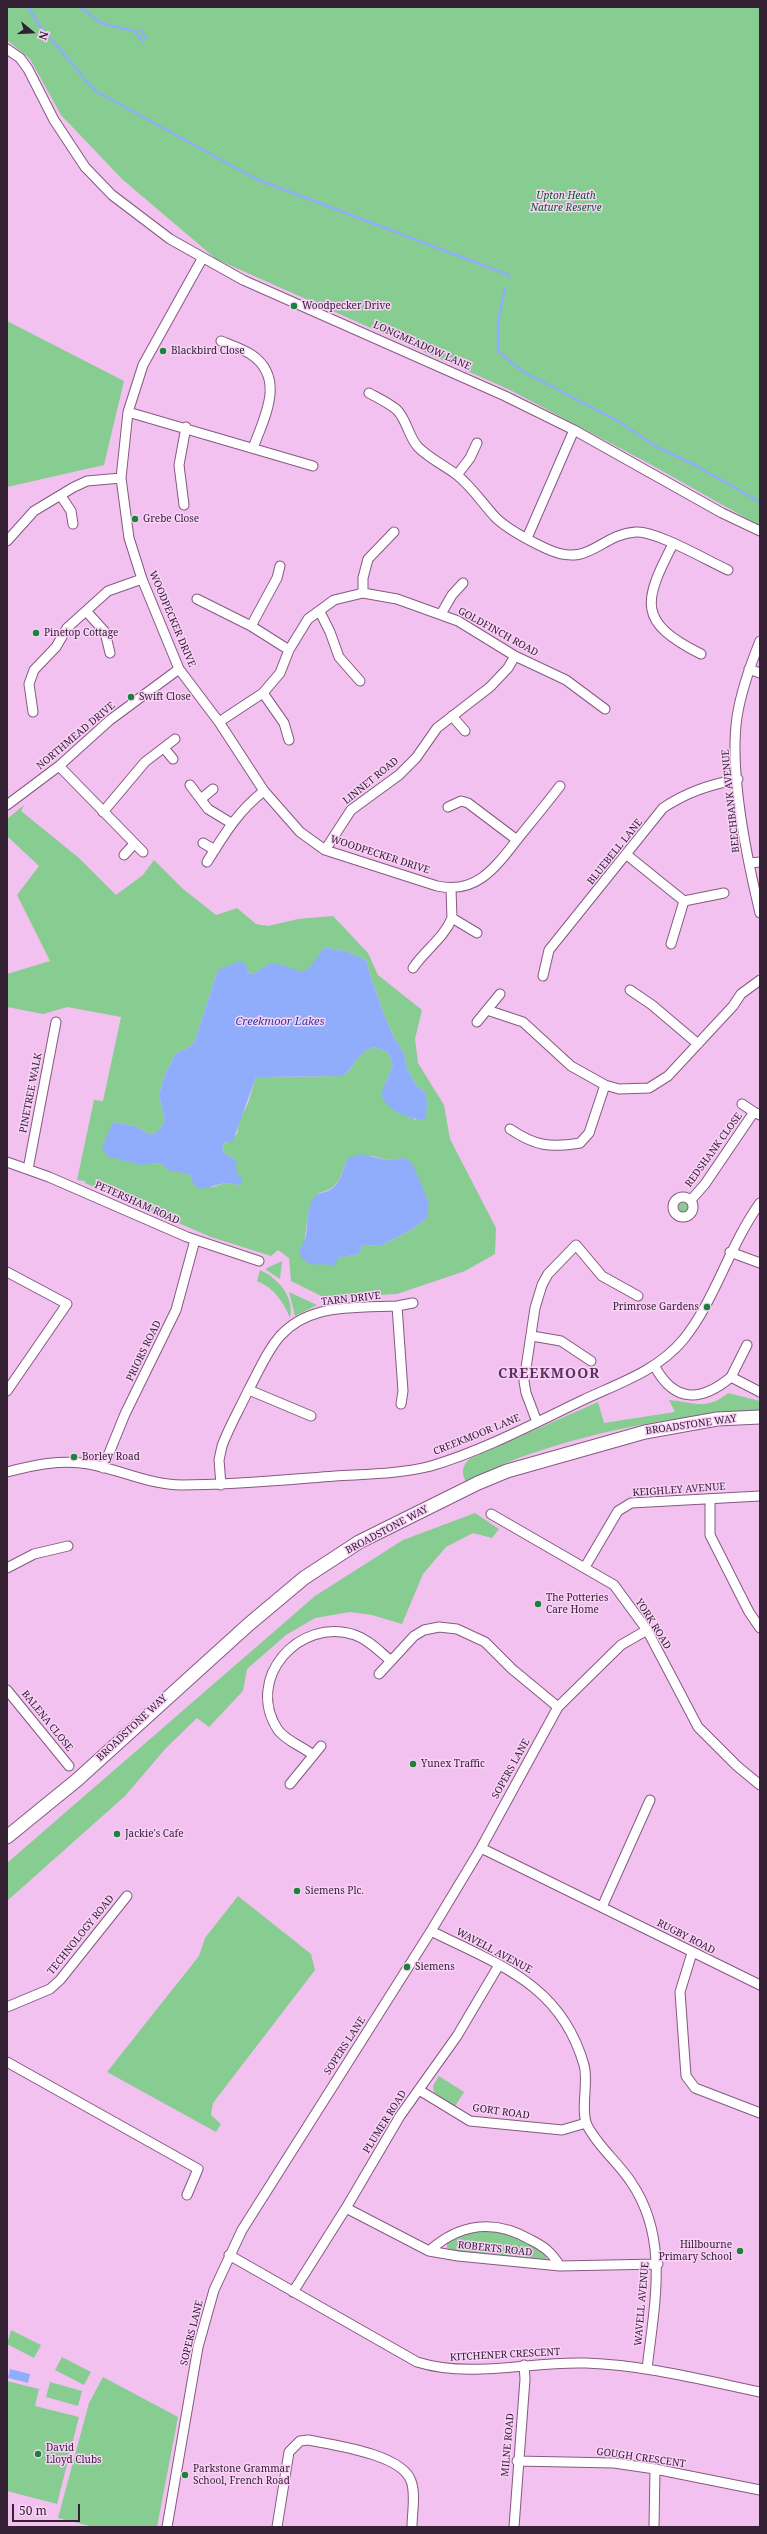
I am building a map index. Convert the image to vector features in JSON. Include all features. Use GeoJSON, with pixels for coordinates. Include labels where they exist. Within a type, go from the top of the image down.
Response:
{"type":"FeatureCollection","features":[{"type":"Feature","properties":{"kind":"street","name":"LONGMEADOW LANE"},"geometry":{"type":"LineString","coordinates":[[7,49],[20,58],[54,120],[86,167],[112,195],[141,218],[202,259],[243,280],[506,396],[574,430],[722,513],[760,532]]}},
{"type":"Feature","properties":{"kind":"street","name":"WOODPECKER DRIVE"},"geometry":{"type":"LineString","coordinates":[[202,259],[144,365],[128,412],[121,478],[129,538],[142,579],[179,668],[219,722],[264,791],[300,832],[325,850],[451,889]]}},
{"type":"Feature","properties":{"kind":"street"},"geometry":{"type":"LineString","coordinates":[[221,341],[253,355],[267,373],[271,387],[270,401],[253,448]]}},
{"type":"Feature","properties":{"kind":"street"},"geometry":{"type":"LineString","coordinates":[[369,393],[397,411],[408,433],[429,458],[457,475],[495,517],[508,528],[546,549],[565,554],[579,554],[593,551],[619,534],[637,532],[653,535],[728,570]]}},
{"type":"Feature","properties":{"kind":"street"},"geometry":{"type":"LineString","coordinates":[[128,412],[186,427],[313,466]]}},
{"type":"Feature","properties":{"kind":"street"},"geometry":{"type":"LineString","coordinates":[[184,505],[179,465],[186,427]]}},
{"type":"Feature","properties":{"kind":"street"},"geometry":{"type":"LineString","coordinates":[[527,538],[574,430]]}},
{"type":"Feature","properties":{"kind":"street"},"geometry":{"type":"LineString","coordinates":[[457,475],[470,458],[477,443]]}},
{"type":"Feature","properties":{"kind":"street"},"geometry":{"type":"LineString","coordinates":[[7,541],[34,511],[87,481],[121,478]]}},
{"type":"Feature","properties":{"kind":"street"},"geometry":{"type":"LineString","coordinates":[[61,496],[71,511],[74,524]]}},
{"type":"Feature","properties":{"kind":"street"},"geometry":{"type":"LineString","coordinates":[[362,593],[363,578],[368,559],[394,532]]}},
{"type":"Feature","properties":{"kind":"street"},"geometry":{"type":"LineString","coordinates":[[673,544],[651,593],[653,612],[665,633],[701,654]]}},
{"type":"Feature","properties":{"kind":"street"},"geometry":{"type":"LineString","coordinates":[[250,626],[277,578],[280,566]]}},
{"type":"Feature","properties":{"kind":"street"},"geometry":{"type":"LineString","coordinates":[[33,712],[29,684],[34,670],[56,647],[67,628],[108,591],[142,579]]}},
{"type":"Feature","properties":{"kind":"street","name":"GOLDFINCH ROAD"},"geometry":{"type":"LineString","coordinates":[[441,614],[452,595],[463,583]]}},
{"type":"Feature","properties":{"kind":"street","name":"GOLDFINCH ROAD"},"geometry":{"type":"LineString","coordinates":[[219,722],[263,694],[280,673],[289,650],[308,618],[320,612],[334,600],[362,593],[397,598],[441,614],[515,656],[566,680],[605,709]]}},
{"type":"Feature","properties":{"kind":"street"},"geometry":{"type":"LineString","coordinates":[[197,599],[250,626],[289,650]]}},
{"type":"Feature","properties":{"kind":"street"},"geometry":{"type":"LineString","coordinates":[[86,611],[105,632],[110,653]]}},
{"type":"Feature","properties":{"kind":"street"},"geometry":{"type":"LineString","coordinates":[[320,612],[338,657],[360,681]]}},
{"type":"Feature","properties":{"kind":"street","name":"BEECHBANK AVENUE"},"geometry":{"type":"LineString","coordinates":[[760,642],[749,669],[737,717],[735,749],[749,864],[760,913]]}},
{"type":"Feature","properties":{"kind":"street","name":"LINNET ROAD"},"geometry":{"type":"LineString","coordinates":[[325,850],[351,810],[399,775],[416,758],[437,728],[502,676],[515,656]]}},
{"type":"Feature","properties":{"kind":"street","name":"NORTHMEAD DRIVE"},"geometry":{"type":"LineString","coordinates":[[7,805],[59,766],[110,720],[179,668]]}},
{"type":"Feature","properties":{"kind":"street"},"geometry":{"type":"LineString","coordinates":[[749,669],[760,673]]}},
{"type":"Feature","properties":{"kind":"street"},"geometry":{"type":"LineString","coordinates":[[263,694],[284,723],[289,740]]}},
{"type":"Feature","properties":{"kind":"street"},"geometry":{"type":"LineString","coordinates":[[452,716],[465,731]]}},
{"type":"Feature","properties":{"kind":"street"},"geometry":{"type":"LineString","coordinates":[[103,812],[145,762],[175,739]]}},
{"type":"Feature","properties":{"kind":"street"},"geometry":{"type":"LineString","coordinates":[[164,748],[173,759]]}},
{"type":"Feature","properties":{"kind":"street"},"geometry":{"type":"LineString","coordinates":[[59,766],[143,852]]}},
{"type":"Feature","properties":{"kind":"street","name":"BLUEBELL LANE"},"geometry":{"type":"LineString","coordinates":[[543,976],[549,950],[627,856],[663,808],[681,796],[708,785],[738,779]]}},
{"type":"Feature","properties":{"kind":"street"},"geometry":{"type":"LineString","coordinates":[[190,785],[208,809],[230,823]]}},
{"type":"Feature","properties":{"kind":"street"},"geometry":{"type":"LineString","coordinates":[[413,968],[423,954],[444,932],[452,918],[451,889],[472,884],[488,874],[506,856],[560,786]]}},
{"type":"Feature","properties":{"kind":"street"},"geometry":{"type":"LineString","coordinates":[[201,799],[213,789]]}},
{"type":"Feature","properties":{"kind":"street"},"geometry":{"type":"LineString","coordinates":[[207,862],[230,823],[248,803],[264,791]]}},
{"type":"Feature","properties":{"kind":"street"},"geometry":{"type":"LineString","coordinates":[[458,791],[458,801]]}},
{"type":"Feature","properties":{"kind":"street"},"geometry":{"type":"LineString","coordinates":[[448,807],[458,801],[468,804],[517,840]]}},
{"type":"Feature","properties":{"kind":"street"},"geometry":{"type":"LineString","coordinates":[[203,843],[215,850]]}},
{"type":"Feature","properties":{"kind":"street"},"geometry":{"type":"LineString","coordinates":[[124,855],[134,844]]}},
{"type":"Feature","properties":{"kind":"street"},"geometry":{"type":"LineString","coordinates":[[627,856],[684,901],[724,893]]}},
{"type":"Feature","properties":{"kind":"street"},"geometry":{"type":"LineString","coordinates":[[749,864],[760,862]]}},
{"type":"Feature","properties":{"kind":"street"},"geometry":{"type":"LineString","coordinates":[[671,944],[684,901]]}},
{"type":"Feature","properties":{"kind":"street"},"geometry":{"type":"LineString","coordinates":[[452,918],[477,933]]}},
{"type":"Feature","properties":{"kind":"street"},"geometry":{"type":"LineString","coordinates":[[487,1010],[523,1022],[571,1066],[605,1085],[619,1089],[649,1088],[668,1076],[732,1006],[741,994],[760,980]]}},
{"type":"Feature","properties":{"kind":"street"},"geometry":{"type":"LineString","coordinates":[[630,990],[652,1005],[698,1044]]}},
{"type":"Feature","properties":{"kind":"street"},"geometry":{"type":"LineString","coordinates":[[476,1022],[500,994]]}},
{"type":"Feature","properties":{"kind":"street","name":"PINETREE WALK"},"geometry":{"type":"LineString","coordinates":[[28,1169],[56,1022]]}},
{"type":"Feature","properties":{"kind":"street"},"geometry":{"type":"LineString","coordinates":[[510,1129],[527,1140],[542,1146],[580,1143],[589,1133],[605,1085]]}},
{"type":"Feature","properties":{"kind":"street","name":"REDSHANK CLOSE"},"geometry":{"type":"LineString","coordinates":[[691,1200],[709,1179],[757,1114],[742,1104]]}},
{"type":"Feature","properties":{"kind":"street","name":"PETERSHAM ROAD"},"geometry":{"type":"LineString","coordinates":[[7,1162],[28,1169],[195,1240],[259,1261]]}},
{"type":"Feature","properties":{"kind":"street","name":"CREEKMOOR LANE"},"geometry":{"type":"LineString","coordinates":[[7,1470],[52,1462],[75,1462],[161,1483],[221,1485],[412,1470],[447,1461],[537,1422],[655,1367],[683,1340],[699,1317],[730,1252],[760,1203]]}},
{"type":"Feature","properties":{"kind":"street"},"geometry":{"type":"LineString","coordinates":[[570,1237],[602,1276],[638,1296]]}},
{"type":"Feature","properties":{"kind":"street","name":"PRIORS ROAD"},"geometry":{"type":"LineString","coordinates":[[103,1468],[125,1414],[176,1310],[195,1240]]}},
{"type":"Feature","properties":{"kind":"street"},"geometry":{"type":"LineString","coordinates":[[537,1422],[526,1393],[524,1381],[532,1336],[535,1308],[542,1285],[548,1274],[576,1245]]}},
{"type":"Feature","properties":{"kind":"street"},"geometry":{"type":"LineString","coordinates":[[730,1252],[760,1263]]}},
{"type":"Feature","properties":{"kind":"street"},"geometry":{"type":"LineString","coordinates":[[7,1272],[67,1304],[7,1391]]}},
{"type":"Feature","properties":{"kind":"street","name":"TARN DRIVE"},"geometry":{"type":"LineString","coordinates":[[221,1485],[219,1460],[222,1446],[275,1339],[293,1323],[322,1311],[397,1306],[413,1303]]}},
{"type":"Feature","properties":{"kind":"street"},"geometry":{"type":"LineString","coordinates":[[397,1306],[403,1390],[401,1404]]}},
{"type":"Feature","properties":{"kind":"street"},"geometry":{"type":"LineString","coordinates":[[532,1336],[561,1341],[592,1361]]}},
{"type":"Feature","properties":{"kind":"street"},"geometry":{"type":"LineString","coordinates":[[655,1367],[661,1378],[674,1391],[687,1396],[707,1393],[718,1388],[731,1377],[747,1345]]}},
{"type":"Feature","properties":{"kind":"street"},"geometry":{"type":"LineString","coordinates":[[731,1377],[760,1392]]}},
{"type":"Feature","properties":{"kind":"street"},"geometry":{"type":"LineString","coordinates":[[249,1390],[311,1416]]}},
{"type":"Feature","properties":{"kind":"street","name":"BROADSTONE WAY"},"geometry":{"type":"LineString","coordinates":[[7,1837],[77,1780],[248,1625],[304,1578],[359,1542],[478,1483],[507,1471],[645,1432],[717,1419],[760,1417]]}},
{"type":"Feature","properties":{"kind":"street","name":"KEIGHLEY AVENUE"},"geometry":{"type":"LineString","coordinates":[[585,1567],[618,1511],[631,1503],[760,1496]]}},
{"type":"Feature","properties":{"kind":"street"},"geometry":{"type":"LineString","coordinates":[[710,1499],[710,1535],[749,1612],[760,1628]]}},
{"type":"Feature","properties":{"kind":"street","name":"YORK ROAD"},"geometry":{"type":"LineString","coordinates":[[491,1514],[614,1585],[647,1630],[698,1727],[732,1761],[760,1785]]}},
{"type":"Feature","properties":{"kind":"street"},"geometry":{"type":"LineString","coordinates":[[7,1568],[34,1554],[68,1546]]}},
{"type":"Feature","properties":{"kind":"street"},"geometry":{"type":"LineString","coordinates":[[379,1674],[390,1660],[414,1636],[424,1630],[458,1628],[484,1642],[512,1669],[558,1707]]}},
{"type":"Feature","properties":{"kind":"street","name":"SOPERS LANE"},"geometry":{"type":"LineString","coordinates":[[167,2527],[198,2347],[214,2290],[229,2255],[278,2170],[431,1931],[481,1848],[558,1707],[622,1645],[647,1630]]}},
{"type":"Feature","properties":{"kind":"street"},"geometry":{"type":"LineString","coordinates":[[312,1755],[279,1731],[271,1714],[270,1685],[272,1673],[283,1655],[308,1636],[330,1631],[356,1636],[371,1644],[390,1660]]}},
{"type":"Feature","properties":{"kind":"street","name":"BALENA CLOSE"},"geometry":{"type":"LineString","coordinates":[[7,1690],[69,1766]]}},
{"type":"Feature","properties":{"kind":"street"},"geometry":{"type":"LineString","coordinates":[[290,1784],[312,1755],[321,1746]]}},
{"type":"Feature","properties":{"kind":"street"},"geometry":{"type":"LineString","coordinates":[[602,1906],[650,1800]]}},
{"type":"Feature","properties":{"kind":"street","name":"RUGBY ROAD"},"geometry":{"type":"LineString","coordinates":[[481,1848],[602,1906],[692,1953],[760,1985]]}},
{"type":"Feature","properties":{"kind":"street","name":"TECHNOLOGY ROAD"},"geometry":{"type":"LineString","coordinates":[[7,2007],[50,1989],[60,1980],[127,1896]]}},
{"type":"Feature","properties":{"kind":"street","name":"WAVELL AVENUE"},"geometry":{"type":"LineString","coordinates":[[431,1931],[518,1975],[539,1991],[560,2013],[577,2043],[585,2067],[586,2123],[631,2182],[647,2209],[654,2235],[658,2264],[647,2369]]}},
{"type":"Feature","properties":{"kind":"street"},"geometry":{"type":"LineString","coordinates":[[692,1953],[680,1992],[686,2076],[695,2088],[760,2113]]}},
{"type":"Feature","properties":{"kind":"street","name":"PLUMER ROAD"},"geometry":{"type":"LineString","coordinates":[[293,2292],[346,2208],[400,2116],[457,2036],[499,1965]]}},
{"type":"Feature","properties":{"kind":"street"},"geometry":{"type":"LineString","coordinates":[[7,2062],[198,2169],[187,2195]]}},
{"type":"Feature","properties":{"kind":"street","name":"GORT ROAD"},"geometry":{"type":"LineString","coordinates":[[419,2090],[470,2121],[562,2130],[586,2123]]}},
{"type":"Feature","properties":{"kind":"street","name":"ROBERTS ROAD"},"geometry":{"type":"LineString","coordinates":[[346,2208],[429,2250],[458,2256],[560,2266],[658,2264]]}},
{"type":"Feature","properties":{"kind":"street","name":"ROBERTS ROAD"},"geometry":{"type":"LineString","coordinates":[[429,2250],[442,2239],[464,2230],[495,2226],[512,2229],[552,2252],[560,2266]]}},
{"type":"Feature","properties":{"kind":"street","name":"KITCHENER CRESCENT"},"geometry":{"type":"LineString","coordinates":[[229,2255],[417,2362],[456,2370],[524,2365],[584,2363],[647,2369],[760,2392]]}},
{"type":"Feature","properties":{"kind":"street","name":"MILNE ROAD"},"geometry":{"type":"LineString","coordinates":[[514,2527],[517,2461],[525,2379],[524,2365]]}},
{"type":"Feature","properties":{"kind":"street"},"geometry":{"type":"LineString","coordinates":[[277,2527],[289,2452],[300,2441],[308,2440],[373,2455],[399,2466],[410,2479],[413,2487],[412,2527]]}},
{"type":"Feature","properties":{"kind":"street","name":"GOUGH CRESCENT"},"geometry":{"type":"LineString","coordinates":[[517,2461],[589,2462],[655,2469],[760,2490]]}},
{"type":"Feature","properties":{"kind":"street"},"geometry":{"type":"LineString","coordinates":[[654,2527],[655,2469]]}},
{"type":"Feature","properties":{"kind":"green space","name":"Upton Heath Nature Reserve"},"geometry":{"type":"Polygon","coordinates":[[[7,7],[760,7],[760,526],[648,463],[510,390],[216,259],[122,179],[61,115],[30,59],[7,40],[7,7]]]}},
{"type":"Feature","properties":{"kind":"green space"},"geometry":{"type":"Polygon","coordinates":[[[7,321],[124,381],[104,465],[7,487],[7,321]]]}},
{"type":"Feature","properties":{"kind":"green space"},"geometry":{"type":"Polygon","coordinates":[[[24,805],[21,811],[79,858],[116,895],[143,875],[154,860],[183,889],[216,915],[237,908],[256,924],[268,926],[298,919],[333,916],[368,953],[378,975],[422,1010],[415,1039],[418,1063],[444,1105],[450,1139],[496,1228],[495,1254],[465,1271],[397,1294],[325,1298],[291,1281],[289,1258],[278,1250],[271,1256],[211,1237],[85,1183],[85,1181],[77,1180],[94,1100],[103,1101],[121,1017],[67,1007],[43,1014],[7,1007],[7,974],[50,961],[17,895],[39,866],[7,836],[7,819],[24,805]],[[324,947],[312,967],[305,972],[269,969],[253,974],[246,971],[218,970],[194,1043],[188,1048],[175,1054],[162,1082],[160,1099],[164,1116],[163,1125],[151,1135],[134,1126],[113,1122],[151,1164],[160,1163],[189,1174],[194,1184],[213,1187],[225,1183],[240,1185],[235,1169],[236,1160],[224,1153],[222,1146],[237,1134],[239,1122],[248,1103],[256,1077],[343,1076],[348,1072],[362,1053],[374,1047],[388,1052],[393,1065],[385,1085],[394,1109],[416,1120],[425,1092],[416,1085],[407,1069],[404,1054],[385,1017],[369,972],[367,961],[348,952],[324,947]],[[373,1156],[347,1159],[341,1176],[335,1185],[326,1191],[319,1193],[309,1209],[304,1244],[299,1250],[337,1258],[359,1254],[362,1245],[380,1246],[411,1230],[427,1218],[404,1158],[387,1160],[373,1156]]]}},
{"type":"Feature","properties":{"kind":"green space"},"geometry":{"type":"Polygon","coordinates":[[[684,1201],[688,1203],[690,1207],[688,1211],[684,1213],[680,1211],[678,1207],[680,1203],[684,1201]]]}},
{"type":"Feature","properties":{"kind":"green space"},"geometry":{"type":"Polygon","coordinates":[[[282,1261],[280,1279],[265,1269],[282,1261]]]}},
{"type":"Feature","properties":{"kind":"green space"},"geometry":{"type":"Polygon","coordinates":[[[260,1270],[267,1273],[284,1289],[290,1303],[290,1318],[284,1306],[273,1291],[257,1281],[260,1270]]]}},
{"type":"Feature","properties":{"kind":"green space"},"geometry":{"type":"Polygon","coordinates":[[[289,1292],[317,1305],[295,1316],[289,1292]]]}},
{"type":"Feature","properties":{"kind":"green space"},"geometry":{"type":"Polygon","coordinates":[[[728,1393],[760,1401],[760,1412],[702,1416],[644,1424],[615,1430],[558,1445],[522,1457],[466,1482],[463,1475],[464,1467],[469,1459],[598,1402],[604,1423],[675,1412],[669,1400],[706,1404],[720,1399],[728,1393]]]}},
{"type":"Feature","properties":{"kind":"green space"},"geometry":{"type":"Polygon","coordinates":[[[475,1513],[499,1529],[492,1538],[473,1533],[446,1547],[423,1574],[402,1624],[372,1615],[350,1612],[315,1618],[286,1635],[247,1669],[243,1691],[209,1727],[197,1718],[166,1748],[125,1796],[7,1901],[7,1863],[315,1596],[403,1540],[475,1513]]]}},
{"type":"Feature","properties":{"kind":"green space"},"geometry":{"type":"Polygon","coordinates":[[[238,1896],[311,1954],[315,1970],[213,2103],[211,2115],[221,2124],[216,2132],[107,2072],[199,1956],[205,1938],[238,1896]]]}},
{"type":"Feature","properties":{"kind":"green space"},"geometry":{"type":"Polygon","coordinates":[[[439,2076],[464,2092],[454,2108],[434,2092],[433,2086],[439,2076]]]}},
{"type":"Feature","properties":{"kind":"green space"},"geometry":{"type":"Polygon","coordinates":[[[480,2230],[498,2232],[526,2239],[541,2250],[547,2257],[545,2260],[453,2251],[447,2248],[447,2241],[480,2230]]]}},
{"type":"Feature","properties":{"kind":"green space"},"geometry":{"type":"Polygon","coordinates":[[[11,2330],[41,2345],[34,2358],[7,2344],[11,2330]]]}},
{"type":"Feature","properties":{"kind":"green space"},"geometry":{"type":"Polygon","coordinates":[[[62,2357],[91,2372],[84,2385],[55,2370],[62,2357]]]}},
{"type":"Feature","properties":{"kind":"green space"},"geometry":{"type":"Polygon","coordinates":[[[103,2377],[178,2417],[157,2527],[94,2527],[58,2518],[89,2403],[103,2377]]]}},
{"type":"Feature","properties":{"kind":"green space","name":"David Lloyd Clubs"},"geometry":{"type":"Polygon","coordinates":[[[7,2381],[39,2389],[35,2406],[79,2417],[57,2504],[7,2491],[7,2381]]]}},
{"type":"Feature","properties":{"kind":"green space"},"geometry":{"type":"Polygon","coordinates":[[[50,2382],[82,2391],[78,2406],[46,2397],[50,2382]]]}},
{"type":"Feature","properties":{"kind":"water","name":"Creekmoor Lakes"},"geometry":{"type":"Polygon","coordinates":[[[324,947],[348,952],[367,961],[369,972],[385,1017],[404,1054],[407,1069],[416,1085],[425,1092],[427,1103],[426,1119],[413,1118],[399,1113],[384,1100],[381,1094],[393,1065],[388,1052],[374,1047],[359,1056],[348,1072],[343,1076],[256,1077],[233,1141],[226,1142],[222,1146],[224,1153],[236,1160],[237,1175],[243,1178],[240,1185],[225,1183],[201,1189],[194,1185],[189,1174],[170,1171],[160,1163],[140,1165],[107,1156],[102,1147],[113,1122],[134,1126],[151,1135],[163,1125],[164,1116],[160,1099],[162,1082],[175,1054],[188,1048],[194,1043],[218,970],[240,961],[247,966],[247,972],[253,974],[271,963],[302,971],[311,966],[324,947]]]}},
{"type":"Feature","properties":{"kind":"water"},"geometry":{"type":"Polygon","coordinates":[[[360,1154],[387,1160],[404,1158],[412,1163],[429,1203],[427,1218],[411,1230],[380,1246],[362,1245],[359,1254],[337,1258],[336,1265],[309,1264],[301,1257],[299,1250],[303,1244],[307,1232],[308,1212],[310,1205],[315,1196],[329,1191],[337,1183],[347,1159],[360,1154]]]}},
{"type":"Feature","properties":{"kind":"water"},"geometry":{"type":"Polygon","coordinates":[[[10,2369],[30,2374],[28,2383],[8,2378],[10,2369]]]}},
{"type":"Feature","properties":{"kind":"waterway"},"geometry":{"type":"LineString","coordinates":[[28,7],[40,26],[94,90],[256,179],[509,275],[509,277]]}},
{"type":"Feature","properties":{"kind":"waterway"},"geometry":{"type":"LineString","coordinates":[[80,7],[101,23],[137,32]]}},
{"type":"Feature","properties":{"kind":"waterway"},"geometry":{"type":"LineString","coordinates":[[141,30],[146,39]]}},
{"type":"Feature","properties":{"kind":"waterway"},"geometry":{"type":"LineString","coordinates":[[135,32],[142,41]]}},
{"type":"Feature","properties":{"kind":"waterway"},"geometry":{"type":"LineString","coordinates":[[505,288],[498,322],[498,351],[522,371],[618,421],[657,447],[695,465],[760,502]]}},
{"type":"Feature","properties":{"kind":"place","name":"Woodpecker Drive"},"geometry":{"type":"Point","coordinates":[294,306]}},
{"type":"Feature","properties":{"kind":"place","name":"Blackbird Close"},"geometry":{"type":"Point","coordinates":[163,351]}},
{"type":"Feature","properties":{"kind":"place","name":"Grebe Close"},"geometry":{"type":"Point","coordinates":[135,519]}},
{"type":"Feature","properties":{"kind":"place","name":"Pinetop Cottage"},"geometry":{"type":"Point","coordinates":[36,633]}},
{"type":"Feature","properties":{"kind":"place","name":"Swift Close"},"geometry":{"type":"Point","coordinates":[131,697]}},
{"type":"Feature","properties":{"kind":"place","name":"Primrose Gardens"},"geometry":{"type":"Point","coordinates":[707,1307]}},
{"type":"Feature","properties":{"kind":"place","name":"Borley Road"},"geometry":{"type":"Point","coordinates":[74,1457]}},
{"type":"Feature","properties":{"kind":"place","name":"The Potteries Care Home"},"geometry":{"type":"Point","coordinates":[538,1604]}},
{"type":"Feature","properties":{"kind":"place","name":"Yunex Traffic"},"geometry":{"type":"Point","coordinates":[413,1764]}},
{"type":"Feature","properties":{"kind":"place","name":"Jackie's Cafe"},"geometry":{"type":"Point","coordinates":[117,1834]}},
{"type":"Feature","properties":{"kind":"place","name":"Siemens Plc."},"geometry":{"type":"Point","coordinates":[297,1891]}},
{"type":"Feature","properties":{"kind":"place","name":"Siemens"},"geometry":{"type":"Point","coordinates":[407,1967]}},
{"type":"Feature","properties":{"kind":"place","name":"Hillbourne Primary School"},"geometry":{"type":"Point","coordinates":[740,2251]}},
{"type":"Feature","properties":{"kind":"place","name":"David Lloyd Clubs"},"geometry":{"type":"Point","coordinates":[38,2454]}},
{"type":"Feature","properties":{"kind":"place","name":"Parkstone Grammar School, French Road"},"geometry":{"type":"Point","coordinates":[185,2475]}},
{"type":"Feature","properties":{"kind":"district","name":"CREEKMOOR"},"geometry":{"type":"Point","coordinates":[549,1374]}}]}
